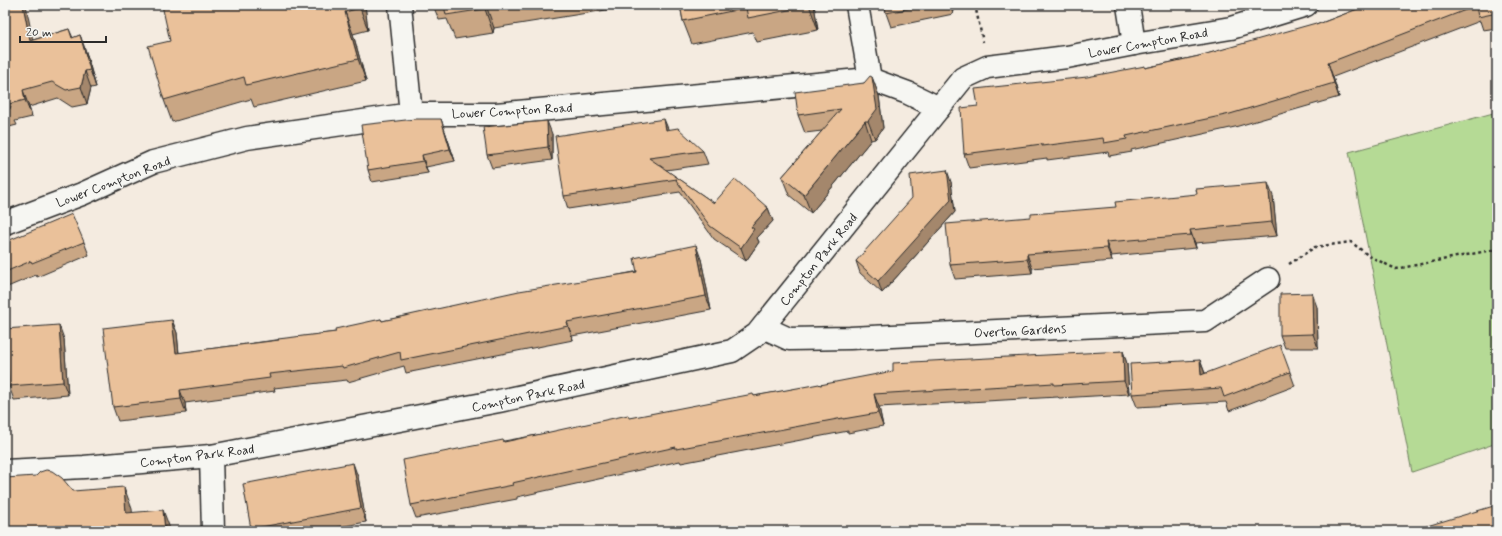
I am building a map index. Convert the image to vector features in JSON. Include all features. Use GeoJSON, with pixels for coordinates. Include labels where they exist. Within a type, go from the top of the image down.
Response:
{"type":"FeatureCollection","features":[{"type":"Feature","properties":{"kind":"street"},"geometry":{"type":"LineString","coordinates":[[400,5],[411,114]]}},
{"type":"Feature","properties":{"kind":"street"},"geometry":{"type":"LineString","coordinates":[[857,5],[870,78]]}},
{"type":"Feature","properties":{"kind":"street"},"geometry":{"type":"LineString","coordinates":[[1128,5],[1134,44]]}},
{"type":"Feature","properties":{"kind":"street","name":"Lower Compton Road"},"geometry":{"type":"LineString","coordinates":[[5,223],[82,194],[153,162],[247,138],[411,114],[496,114],[870,78],[908,93],[938,108],[963,78],[988,67],[1066,57],[1231,28],[1306,5]]}},
{"type":"Feature","properties":{"kind":"street","name":"Compton Park Road"},"geometry":{"type":"LineString","coordinates":[[5,471],[84,467],[211,456],[484,404],[732,351],[757,334],[763,327],[938,108]]}},
{"type":"Feature","properties":{"kind":"street","name":"Overton Gardens"},"geometry":{"type":"LineString","coordinates":[[763,327],[789,339],[804,339],[858,338],[1205,321],[1268,279]]}},
{"type":"Feature","properties":{"kind":"street"},"geometry":{"type":"LineString","coordinates":[[211,456],[213,531]]}},
{"type":"Feature","properties":{"kind":"path"},"geometry":{"type":"LineString","coordinates":[[975,5],[988,67]]}},
{"type":"Feature","properties":{"kind":"path"},"geometry":{"type":"LineString","coordinates":[[1268,279],[1315,247],[1351,242],[1369,256],[1396,269],[1497,249]]}},
{"type":"Feature","properties":{"kind":"green space"},"geometry":{"type":"Polygon","coordinates":[[[1497,112],[1497,443],[1412,472],[1349,152],[1497,112]]]}},
{"type":"Feature","properties":{"kind":"building"},"geometry":{"type":"Polygon","coordinates":[[[5,5],[23,5],[30,41],[69,29],[72,38],[80,35],[90,70],[85,71],[81,87],[66,90],[52,82],[23,90],[25,100],[9,104],[11,108],[5,109],[5,5]]]}},
{"type":"Feature","properties":{"kind":"building"},"geometry":{"type":"Polygon","coordinates":[[[162,5],[360,5],[360,8],[345,12],[358,59],[246,85],[244,77],[164,100],[148,46],[170,41],[162,5]]]}},
{"type":"Feature","properties":{"kind":"building"},"geometry":{"type":"Polygon","coordinates":[[[444,5],[485,5],[485,9],[446,15],[444,5]]]}},
{"type":"Feature","properties":{"kind":"building"},"geometry":{"type":"Polygon","coordinates":[[[680,5],[809,6],[748,18],[746,8],[683,21],[680,5]]]}},
{"type":"Feature","properties":{"kind":"building"},"geometry":{"type":"Polygon","coordinates":[[[885,5],[927,5],[886,13],[885,5]]]}},
{"type":"Feature","properties":{"kind":"building"},"geometry":{"type":"Polygon","coordinates":[[[1368,5],[1497,5],[1497,13],[1478,17],[1476,6],[1328,63],[1334,83],[1230,114],[1126,136],[1127,139],[1104,143],[1103,138],[964,154],[961,108],[978,106],[975,89],[1087,77],[1145,66],[1145,68],[1199,56],[1316,23],[1316,25],[1368,5]]]}},
{"type":"Feature","properties":{"kind":"building"},"geometry":{"type":"Polygon","coordinates":[[[870,76],[872,77],[877,109],[868,121],[865,121],[804,195],[782,177],[841,109],[798,115],[795,92],[864,83],[870,76]]]}},
{"type":"Feature","properties":{"kind":"building"},"geometry":{"type":"Polygon","coordinates":[[[415,119],[441,119],[450,149],[422,155],[423,161],[368,170],[361,125],[415,119]]]}},
{"type":"Feature","properties":{"kind":"building"},"geometry":{"type":"Polygon","coordinates":[[[664,119],[666,130],[678,128],[703,151],[649,158],[714,203],[735,179],[768,208],[751,227],[754,229],[741,248],[710,226],[676,180],[677,179],[564,196],[555,136],[664,119]]]}},
{"type":"Feature","properties":{"kind":"building"},"geometry":{"type":"Polygon","coordinates":[[[547,121],[548,147],[487,155],[483,127],[547,121]]]}},
{"type":"Feature","properties":{"kind":"building"},"geometry":{"type":"Polygon","coordinates":[[[947,170],[951,200],[878,281],[856,261],[912,198],[910,175],[947,170]]]}},
{"type":"Feature","properties":{"kind":"building"},"geometry":{"type":"Polygon","coordinates":[[[1268,183],[1272,222],[1190,230],[1191,235],[1106,242],[1107,248],[1027,254],[1027,259],[950,265],[946,224],[1031,217],[1031,214],[1116,207],[1115,202],[1197,194],[1196,189],[1268,183]]]}},
{"type":"Feature","properties":{"kind":"building"},"geometry":{"type":"Polygon","coordinates":[[[72,214],[84,242],[5,272],[5,242],[72,214]]]}},
{"type":"Feature","properties":{"kind":"building"},"geometry":{"type":"Polygon","coordinates":[[[696,245],[706,296],[567,322],[568,326],[401,360],[400,352],[343,368],[342,366],[269,374],[270,378],[180,390],[181,399],[113,407],[103,328],[172,320],[176,353],[279,340],[278,339],[336,332],[335,329],[381,319],[382,321],[519,291],[637,272],[634,258],[696,245]]]}},
{"type":"Feature","properties":{"kind":"building"},"geometry":{"type":"Polygon","coordinates":[[[1312,293],[1313,334],[1280,335],[1280,294],[1312,293]]]}},
{"type":"Feature","properties":{"kind":"building"},"geometry":{"type":"Polygon","coordinates":[[[59,325],[63,382],[9,386],[5,329],[59,325]]]}},
{"type":"Feature","properties":{"kind":"building"},"geometry":{"type":"Polygon","coordinates":[[[1280,345],[1290,372],[1224,397],[1221,388],[1132,394],[1130,364],[1200,360],[1201,375],[1280,345]]]}},
{"type":"Feature","properties":{"kind":"building"},"geometry":{"type":"Polygon","coordinates":[[[1123,351],[1124,381],[1054,385],[1054,383],[874,394],[878,413],[843,418],[676,449],[676,447],[512,483],[513,485],[411,505],[403,460],[503,440],[504,442],[628,415],[629,418],[753,394],[754,396],[893,371],[893,363],[1123,351]]]}},
{"type":"Feature","properties":{"kind":"building"},"geometry":{"type":"Polygon","coordinates":[[[353,463],[361,508],[251,529],[243,484],[353,463]]]}},
{"type":"Feature","properties":{"kind":"building"},"geometry":{"type":"Polygon","coordinates":[[[46,470],[52,471],[62,478],[73,491],[124,487],[126,513],[163,510],[165,531],[5,531],[5,478],[36,476],[40,472],[46,470]]]}},
{"type":"Feature","properties":{"kind":"building"},"geometry":{"type":"Polygon","coordinates":[[[1497,505],[1497,531],[1418,531],[1417,529],[1497,505]]]}}]}
